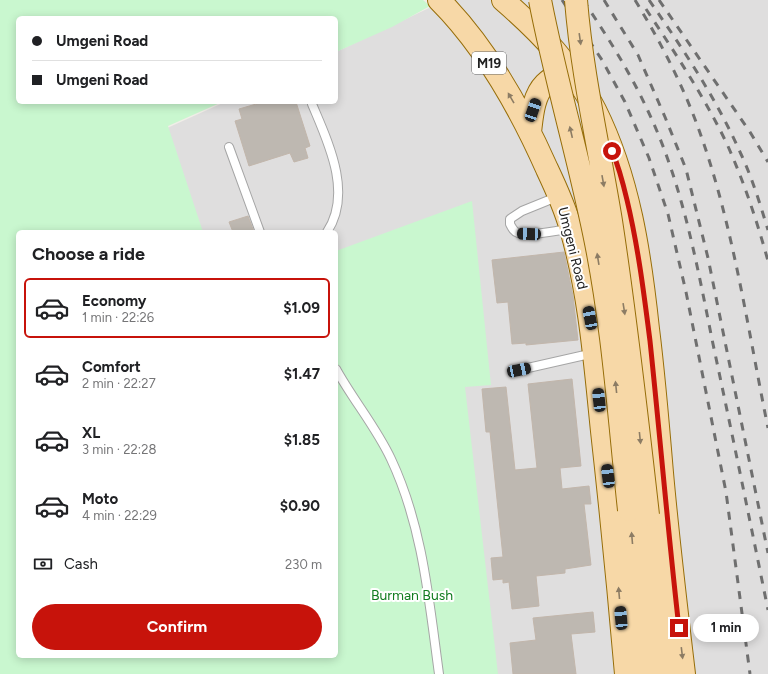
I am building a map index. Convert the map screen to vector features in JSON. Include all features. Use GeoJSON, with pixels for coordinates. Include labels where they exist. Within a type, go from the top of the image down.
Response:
{"type":"FeatureCollection","features":[{"type":"Feature","properties":{"kind":"main road","name":"Umgeni Road"},"geometry":{"type":"LineString","coordinates":[[439,0],[473,39],[511,98],[530,132],[559,196],[571,228],[581,273],[594,353],[611,505],[626,674]]}},
{"type":"Feature","properties":{"kind":"main road"},"geometry":{"type":"LineString","coordinates":[[503,0],[549,42],[569,67],[595,109],[618,164],[634,229],[645,298],[656,400],[666,517],[684,674]]}},
{"type":"Feature","properties":{"kind":"main road"},"geometry":{"type":"LineString","coordinates":[[540,0],[594,234],[664,674]]}},
{"type":"Feature","properties":{"kind":"main road"},"geometry":{"type":"LineString","coordinates":[[576,0],[578,27],[588,99],[626,318],[639,512],[646,674]]}},
{"type":"Feature","properties":{"kind":"main road"},"geometry":{"type":"LineString","coordinates":[[530,132],[533,110],[540,92],[545,84],[569,67]]}},
{"type":"Feature","properties":{"kind":"lane"},"geometry":{"type":"LineString","coordinates":[[312,104],[329,148],[338,180],[336,214],[328,230]]}},
{"type":"Feature","properties":{"kind":"lane"},"geometry":{"type":"LineString","coordinates":[[229,147],[259,230]]}},
{"type":"Feature","properties":{"kind":"lane"},"geometry":{"type":"LineString","coordinates":[[559,196],[522,211],[510,219],[510,224],[515,231],[520,234],[571,228]]}},
{"type":"Feature","properties":{"kind":"lane"},"geometry":{"type":"LineString","coordinates":[[519,370],[594,353]]}},
{"type":"Feature","properties":{"kind":"lane"},"geometry":{"type":"LineString","coordinates":[[338,372],[376,431],[391,458],[404,488],[415,523],[426,575],[438,674]]}},
{"type":"Feature","properties":{"kind":"shaded area"},"geometry":{"type":"Polygon","coordinates":[[[446,0],[768,0],[768,674],[436,674],[338,387],[338,230],[196,230],[165,129],[221,104],[338,104],[338,51],[446,0]]]}},
{"type":"Feature","properties":{"kind":"green space","name":"Burman Bush"},"geometry":{"type":"Polygon","coordinates":[[[0,0],[423,0],[430,6],[392,27],[338,51],[338,16],[16,16],[16,104],[218,104],[168,126],[202,230],[16,230],[16,658],[338,658],[338,250],[472,201],[491,385],[465,387],[498,674],[0,674],[0,0]]]}},
{"type":"Feature","properties":{"kind":"building"},"geometry":{"type":"Polygon","coordinates":[[[256,104],[297,104],[310,146],[305,148],[308,158],[294,162],[290,153],[249,166],[235,121],[242,119],[239,109],[256,104]]]}},
{"type":"Feature","properties":{"kind":"building"},"geometry":{"type":"Polygon","coordinates":[[[248,216],[253,230],[232,230],[229,222],[248,216]]]}},
{"type":"Feature","properties":{"kind":"building"},"geometry":{"type":"Polygon","coordinates":[[[564,252],[573,296],[578,340],[526,345],[526,343],[512,344],[508,302],[497,303],[492,260],[564,252]]]}},
{"type":"Feature","properties":{"kind":"building"},"geometry":{"type":"Polygon","coordinates":[[[572,379],[581,466],[560,468],[562,489],[589,486],[591,504],[584,504],[591,565],[565,569],[565,573],[536,576],[539,606],[512,609],[509,582],[503,583],[503,579],[493,580],[491,558],[503,557],[490,432],[486,432],[482,389],[506,387],[515,470],[537,468],[528,384],[572,379]]]}},
{"type":"Feature","properties":{"kind":"building"},"geometry":{"type":"Polygon","coordinates":[[[593,612],[595,632],[571,634],[576,674],[513,674],[510,643],[536,640],[533,618],[593,612]]]}},
{"type":"Feature","properties":{"kind":"railway"},"geometry":{"type":"LineString","coordinates":[[562,0],[602,60],[625,102],[649,158],[668,214],[686,292],[726,492],[750,674]]}},
{"type":"Feature","properties":{"kind":"railway"},"geometry":{"type":"LineString","coordinates":[[583,0],[618,54],[634,82],[660,139],[680,196],[695,255],[768,610]]}},
{"type":"Feature","properties":{"kind":"railway"},"geometry":{"type":"LineString","coordinates":[[604,0],[638,55],[686,169],[708,258],[768,553]]}},
{"type":"Feature","properties":{"kind":"railway"},"geometry":{"type":"LineString","coordinates":[[635,0],[662,47],[678,80],[693,113],[711,166],[739,278],[768,428]]}},
{"type":"Feature","properties":{"kind":"railway"},"geometry":{"type":"LineString","coordinates":[[649,0],[710,93],[731,132],[756,191],[768,230]]}},
{"type":"Feature","properties":{"kind":"railway"},"geometry":{"type":"LineString","coordinates":[[659,0],[750,132],[768,162]]}},
{"type":"Feature","properties":{"kind":"railway"},"geometry":{"type":"LineString","coordinates":[[646,9],[699,92],[727,144],[750,202],[768,261]]}},
{"type":"Feature","properties":{"kind":"route"},"geometry":{"type":"LineString","coordinates":[[612,151],[618,164],[634,229],[645,298],[656,400],[666,517],[679,628]]}}]}
